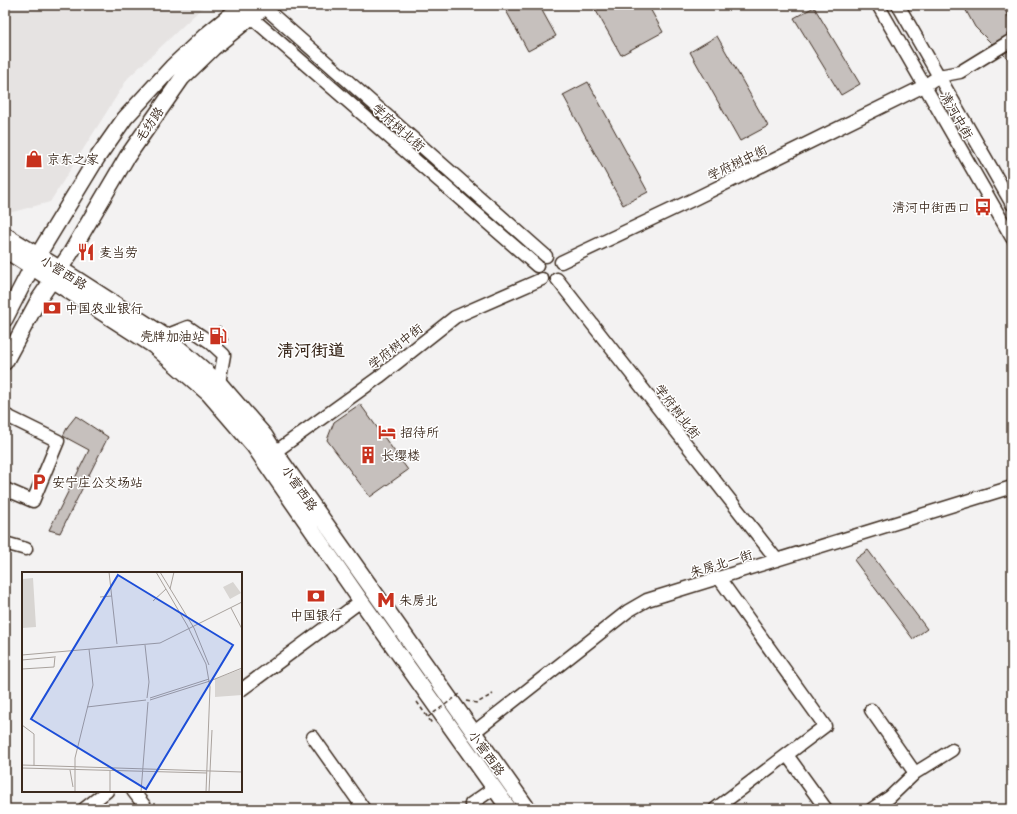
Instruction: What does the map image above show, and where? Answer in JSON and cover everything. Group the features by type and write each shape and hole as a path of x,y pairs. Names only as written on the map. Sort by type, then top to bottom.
{"main road":[{"name":"毛纺路","path":"5,319 35,261 97,158 125,118 172,67 205,36 254,7"},
{"name":"毛纺路","path":"5,362 39,299 56,274 127,157 182,78 254,7"},
{"name":"小营西路","path":"5,235 35,261 165,336 219,383 265,436 528,809"},
{"name":"小营西路","path":"5,250 35,261"},
{"name":"小营西路","path":"56,274 154,346 209,394 253,445 360,601 509,809"}],"street":[{"name":"清河中街","path":"878,5 1012,238"},
{"name":"清河中街","path":"898,5 1012,204"},
{"name":"学府树北街","path":"254,7 546,256"},
{"name":"学府树北街","path":"254,7 537,266"},
{"path":"939,76 960,72 1008,43"},
{"name":"学府树中街","path":"561,262 692,200 924,86 939,76"},
{"path":"546,256 556,257 561,262 563,267 562,274 557,279 550,282 542,279 538,273 537,266 540,260 546,256"},
{"name":"学府树中街","path":"275,452 379,377 455,317 542,279"},
{"name":"学府树北街","path":"557,279 777,560"},
{"path":"165,336 188,328 210,342 224,355 219,383"},
{"path":"5,415 58,441 33,501 5,489"},
{"name":"朱房北一街","path":"473,732 628,611 647,600 1012,487"},
{"path":"5,543 26,549"},
{"path":"715,809 825,726 719,578"},
{"path":"242,689 360,601"},
{"path":"871,710 915,773"},
{"path":"313,737 364,809"},
{"path":"872,809 890,797 915,773 952,750"},
{"path":"787,755 826,809"},
{"path":"471,804 494,788"},
{"path":"84,809 106,792"},
{"path":"134,792 147,809"}],"path":[{"path":"428,717 460,694"},
{"path":"464,700 478,703 493,694"}],"shaded area":[{"path":"5,5 205,5 128,78 50,202 5,214"}],"building":[{"path":"503,5 539,5 556,36 528,51"},
{"path":"603,5 648,5 663,32 621,55 595,9"},
{"path":"963,5 1012,5 1005,10 1012,25 1012,33 992,44 975,27"},
{"path":"814,7 860,84 841,95 794,18"},
{"path":"717,36 768,126 740,141 690,52"},
{"path":"1012,49 1012,63 1003,54"},
{"path":"588,82 648,192 623,205 563,95"},
{"name":"壳牌加油站","path":"220,326 228,340 222,343 209,332"},
{"name":"长缨楼","path":"360,404 408,470 370,497 327,440 334,422"},
{"path":"76,416 108,437 60,533 49,530 89,450 63,436 68,426"},
{"path":"868,550 927,629 913,639 854,560"}],"place":[{"name":"京东之家","path":"34,159"},
{"name":"清河中街西口","path":"983,207"},
{"name":"麦当劳","path":"86,252"},
{"name":"中国农业银行","path":"52,308"},
{"name":"壳牌加油站","path":"218,336"},
{"name":"招待所","path":"387,432"},
{"name":"长缨楼","path":"368,455"},
{"name":"安宁庄公交场站","path":"39,482"},
{"name":"中国银行","path":"316,596"},
{"name":"朱房北","path":"386,600"}],"district":[{"name":"清河街道","path":"311,350"}]}
